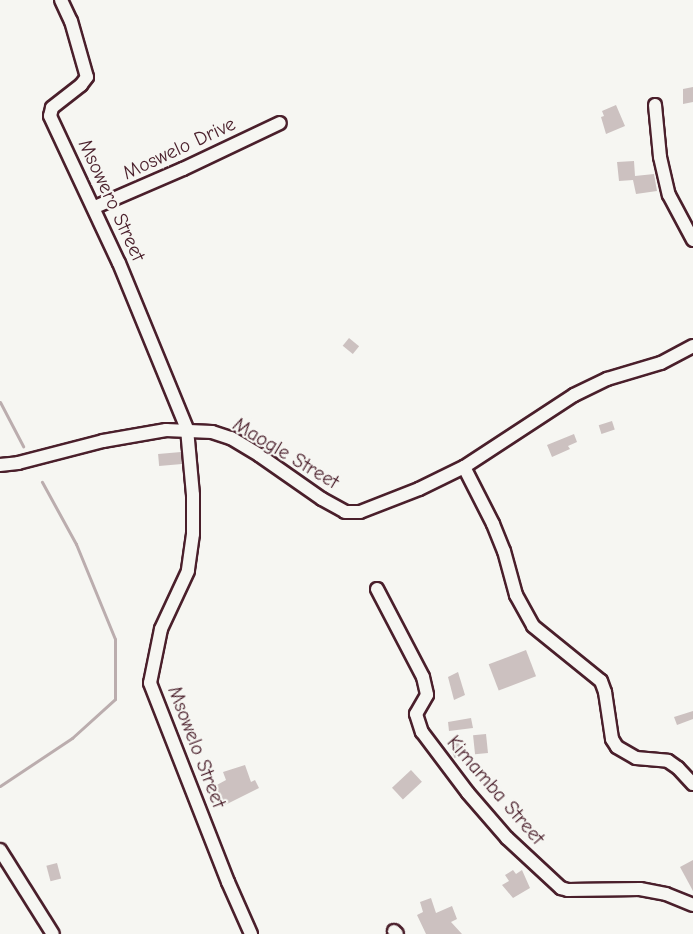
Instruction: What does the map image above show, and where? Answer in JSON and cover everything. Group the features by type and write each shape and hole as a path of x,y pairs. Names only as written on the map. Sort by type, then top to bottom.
{"street":[{"name":"Msowero Street","path":"61,0 71,21 87,77 81,85 52,108 50,116 95,207 187,429"},
{"path":"655,105 660,157 669,195 693,240"},
{"name":"Moswelo Drive","path":"95,207 280,123"},
{"name":"Maogle Street","path":"0,465 18,463 103,441 187,429 212,432 231,438 345,512 360,512 380,506 464,467 574,395 606,379 661,363 693,346"},
{"name":"Msowelo Street","path":"187,429 193,505 193,534 188,571 161,629 150,682 228,882 251,934"},
{"path":"464,467 493,524 504,551 516,595 533,626 601,681 609,711 612,739 616,747 636,758 668,761 693,784"},
{"name":"Kimamba Street","path":"377,589 423,677 427,695 416,714 422,732 462,786 507,838 561,888 568,890 640,889 666,894 693,905"},
{"path":"0,850 54,934"}],"building":[{"path":"693,87 693,102 683,104 683,89"},
{"path":"616,105 625,126 606,134 601,117 604,116 602,111"},
{"path":"634,161 635,176 654,174 657,191 636,194 633,180 619,181 617,162"},
{"path":"349,338 359,346 353,354 343,346"},
{"path":"612,421 615,430 601,434 599,425"},
{"path":"574,434 577,442 568,446 570,449 552,457 547,445"},
{"path":"181,452 182,464 159,466 158,454"},
{"path":"526,650 536,676 499,690 489,664"},
{"path":"458,672 465,695 454,700 448,677"},
{"path":"693,711 693,719 677,725 674,717"},
{"path":"471,718 473,728 449,731 448,722"},
{"path":"486,734 488,753 475,754 473,735"},
{"path":"458,740 463,755 454,758 449,743"},
{"path":"245,765 251,782 255,780 259,788 225,805 215,786 226,780 223,772"},
{"path":"411,770 422,782 403,799 392,788"},
{"path":"693,860 693,891 680,867"},
{"path":"57,863 61,878 51,881 46,866"},
{"path":"513,870 516,874 522,870 530,888 513,898 502,885 509,881 505,875"},
{"path":"431,898 436,913 452,906 457,919 451,922 462,934 426,934 417,915 423,912 420,902"}],"waterway":[{"path":"0,402 23,446"},
{"path":"0,786 72,738 115,699 115,639 76,544 42,482"}]}
